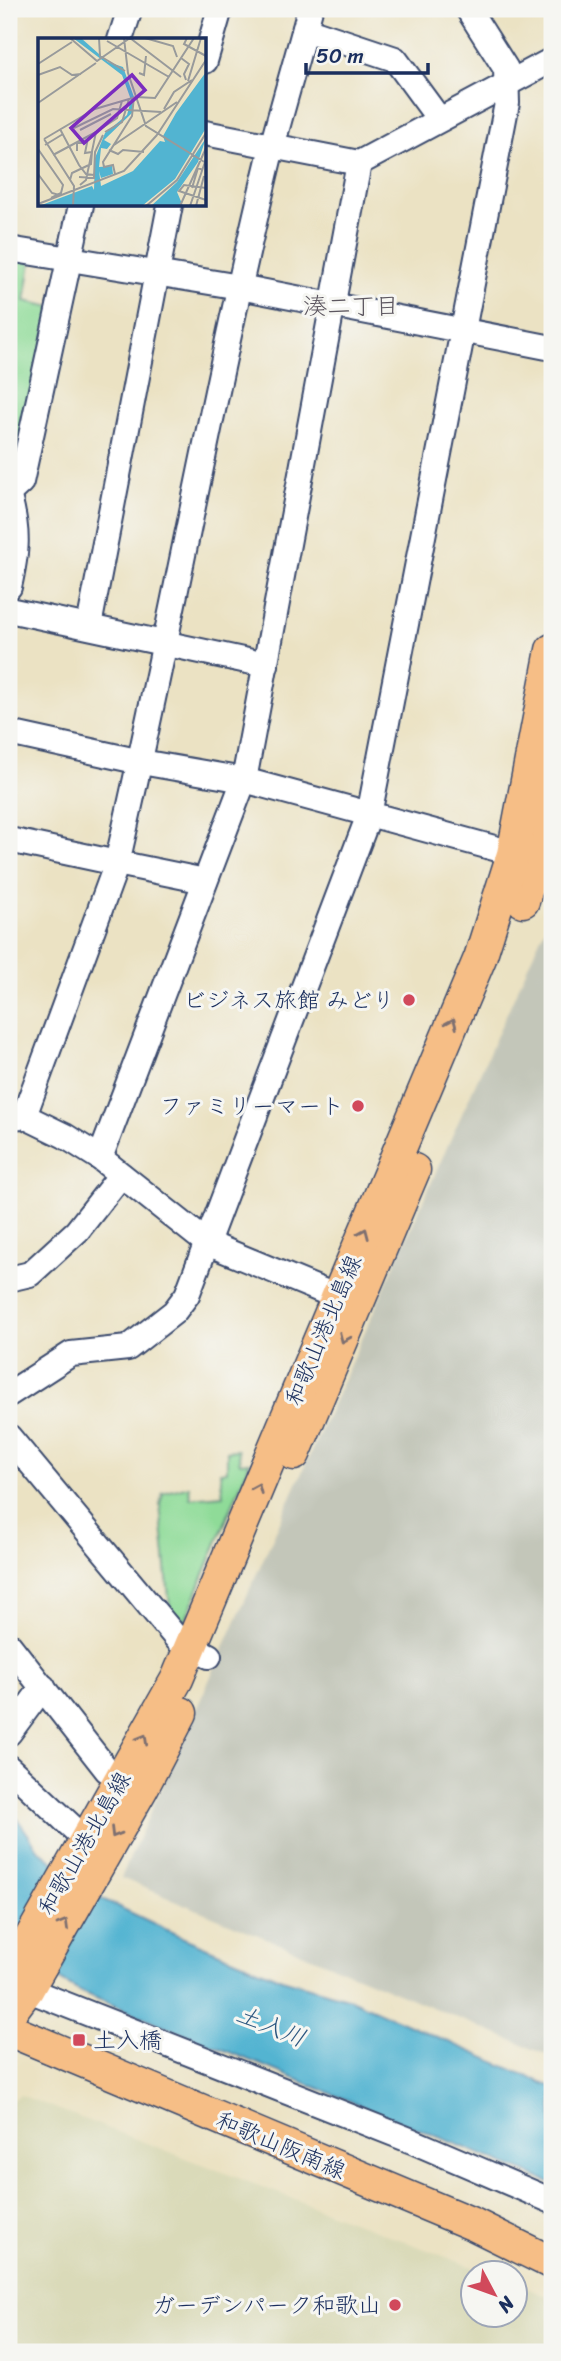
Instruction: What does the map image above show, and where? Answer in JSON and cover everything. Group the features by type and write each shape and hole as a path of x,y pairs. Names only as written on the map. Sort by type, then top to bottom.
{"main road":[{"name":"和歌山港北島線","path":"524,856 552,650"},
{"name":"和歌山港北島線","path":"84,1858 153,1768 347,1301 480,958 524,856 552,769"},
{"name":"和歌山港北島線","path":"17,1984 84,1858 121,1779 200,1652"},
{"name":"和歌山阪南線","path":"9,2030 475,2225 552,2263"}],"street":[{"path":"121,38 130,9"},
{"path":"206,58 220,9"},
{"path":"9,1394 71,1354 128,1348 180,1303 207,1243 369,815 460,330 507,103 506,69 468,9"},
{"path":"347,1301 207,1243 100,1158 17,1117 117,863 167,643 272,145 308,19 395,59 439,119"},
{"path":"206,133 359,163 506,82 552,60"},
{"path":"100,1158 244,780 359,163"},
{"path":"9,587 17,550 17,526 9,495 22,482 81,206"},
{"path":"89,626 170,206"},
{"path":"9,248 70,261 240,287 552,348"},
{"path":"9,610 266,665"},
{"path":"9,733 141,762 244,780 524,856"},
{"path":"9,840 205,881"},
{"path":"9,1279 30,1274 77,1231 121,1175"},
{"path":"9,1437 178,1640 200,1652"},
{"path":"9,1645 107,1770 121,1779"},
{"path":"9,1733 43,1687"},
{"path":"9,1768 84,1858"},
{"path":"17,1984 412,2141 552,2201"}],"shaded area":[{"path":"552,912 552,2057 121,1878"},
{"path":"20,2095 460,2262 460,2330 530,2330 530,2289 552,2298 552,2352 9,2352 9,2102"}],"green space":[{"path":"9,258 31,262 25,301 52,307 17,465 12,465 9,457"},
{"path":"238,1450 240,1463 250,1462 185,1621 170,1609 160,1504 163,1493 189,1486 190,1498 223,1495 220,1472 227,1471 227,1451"}],"water":[{"name":"土入川","path":"9,1807 39,1850 102,1899 186,1939 282,1979 350,1999 552,2087 552,2183 81,1992 9,1951"}],"place":[{"name":"ビジネス旅館 みどり","path":"409,1000"},
{"name":"ファミリーマート","path":"358,1106"},
{"name":"土入橋","path":"79,2040"},
{"name":"ガーデンパーク和歌山","path":"395,2305"}],"district":[{"name":"湊二丁目","path":"351,306"}]}
